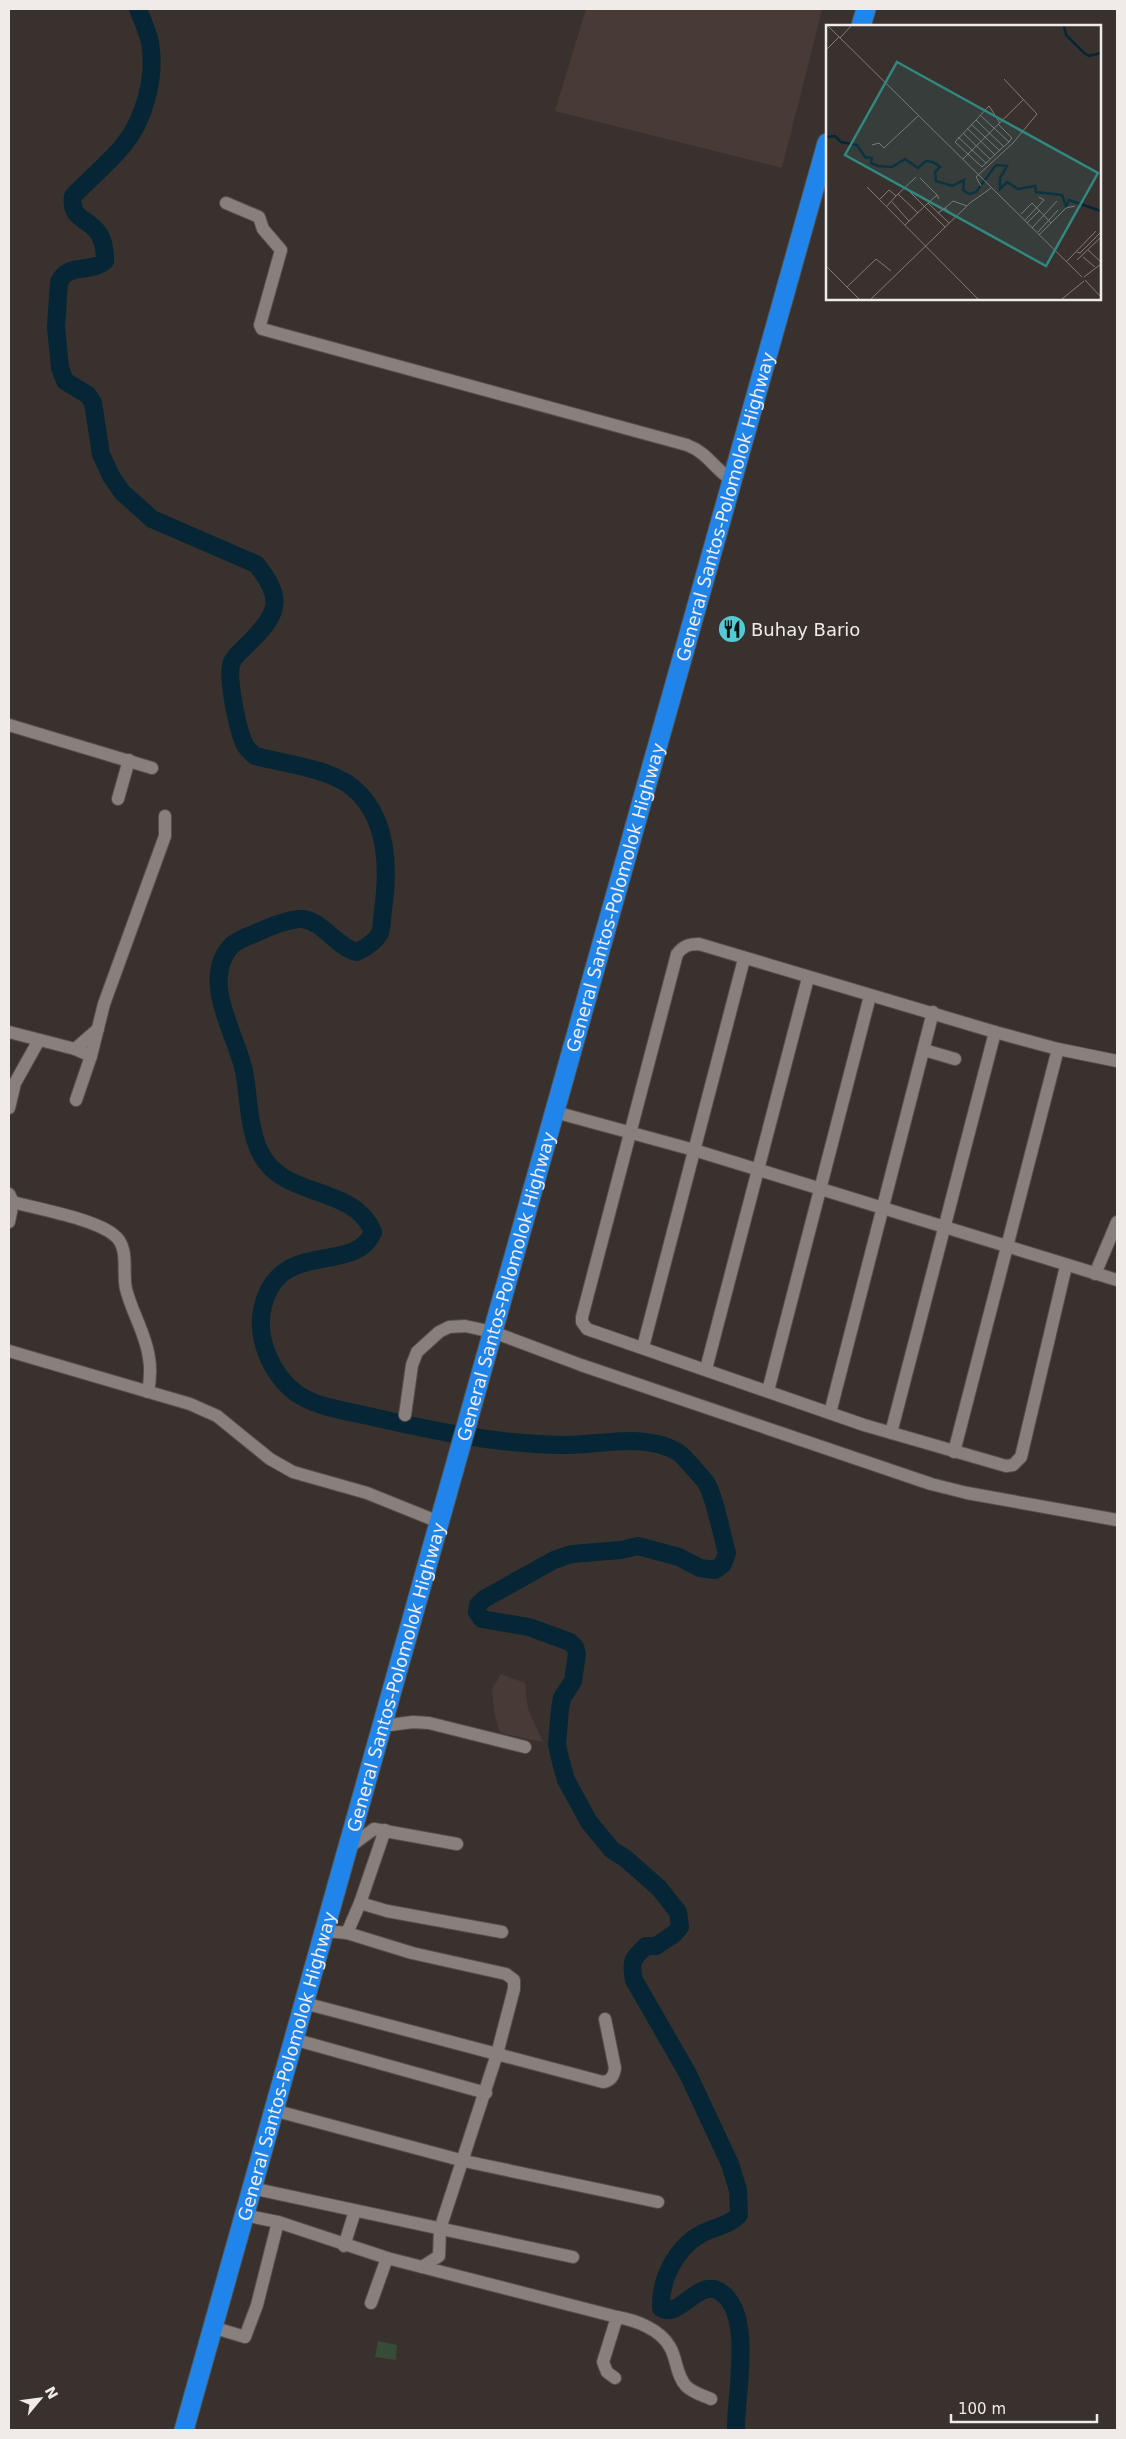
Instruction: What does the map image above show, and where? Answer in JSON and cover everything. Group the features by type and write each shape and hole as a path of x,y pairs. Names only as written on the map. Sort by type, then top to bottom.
{"highway":[{"path":"861,25 866,9"},
{"name":"General Santos-Polomolok Highway","path":"184,2430 272,2110 325,1931 826,147"}],"street":[{"path":"226,203 259,217 263,230 280,250 260,326 262,329 687,446 704,454 722,473 732,480"},
{"path":"9,725 152,768"},
{"path":"118,798 129,760"},
{"path":"76,1100 104,1004 165,836 165,816"},
{"path":"1066,1268 1018,1462 1006,1466 954,1452 830,1413 587,1329 582,1322 625,1133 677,954 685,946 692,944 870,996 933,1012 995,1032 1058,1049 1117,1061"},
{"path":"643,1347 744,959"},
{"path":"706,1369 808,978"},
{"path":"768,1391 870,996"},
{"path":"830,1413 933,1012"},
{"path":"75,1049 98,1029"},
{"path":"9,1032 75,1049 90,1056"},
{"path":"891,1433 995,1032"},
{"path":"9,1108 15,1083 39,1040"},
{"path":"954,1452 1058,1049"},
{"path":"924,1050 955,1059"},
{"path":"555,1112 819,1191 882,1213 1066,1268 1117,1286"},
{"path":"9,1222 11,1198 96,1226 118,1238 124,1255 126,1288 149,1358 148,1392"},
{"path":"1095,1274 1117,1222"},
{"path":"1066,1268 1117,1280"},
{"path":"406,1415 412,1365 417,1352 425,1343 449,1327 465,1326 493,1332 581,1365 931,1484 985,1497 1117,1520"},
{"path":"9,1350 190,1404 217,1416 270,1459 293,1472 367,1493 440,1522"},
{"path":"382,1726 413,1722 429,1724 525,1747"},
{"path":"348,1848 374,1829 457,1844"},
{"path":"347,1933 360,1902 384,1830"},
{"path":"360,1902 387,1911 502,1932"},
{"path":"325,1931 347,1933 412,1953 511,1977 514,1980 514,1989 486,2093 440,2229 439,2256 422,2267"},
{"path":"304,2003 608,2082 615,2075 615,2068 605,2019"},
{"path":"293,2039 486,2093"},
{"path":"272,2110 464,2161 658,2202"},
{"path":"251,2188 287,2194 355,2211 573,2257"},
{"path":"344,2246 355,2211"},
{"path":"244,2215 278,2222 344,2246 387,2258 617,2318 635,2320 650,2328 670,2346 680,2377 686,2386 692,2391 711,2399"},
{"path":"212,2327 245,2337 257,2305 278,2222"},
{"path":"371,2303 387,2258"},
{"path":"615,2378 607,2372 603,2362 617,2318"}],"shaded area":[{"path":"586,9 822,9 782,168 555,111"},
{"path":"501,1674 525,1683 528,1709 543,1742 500,1733 494,1712 492,1689"}],"green space":[{"path":"378,2341 397,2345 396,2360 375,2357"}],"waterway":[{"path":"138,9 150,42 151,69 147,97 137,124 122,147 73,196 76,213 92,226 101,237 105,261 93,267 68,272 59,282 56,327 60,368 65,381 88,395 93,403 101,454 111,476 122,492 152,519 256,564 265,576 274,596 272,614 260,632 235,657 231,669 234,704 242,738 245,745 255,756 319,771 352,787 364,799 373,813 379,828 385,860 386,877 381,931 376,939 367,946 357,952 343,945 324,929 310,921 303,919 292,920 234,943 223,959 219,974 219,990 244,1071 251,1122 260,1152 270,1167 284,1178 300,1186 335,1198 350,1206 364,1217 373,1232 364,1245 351,1252 301,1264 285,1272 272,1285 263,1306 261,1318 261,1330 267,1354 279,1376 296,1393 312,1402 338,1410 437,1431 511,1442 575,1445 634,1441 663,1445 682,1455 705,1481 715,1505 727,1553 723,1564 715,1570 700,1568 679,1557 638,1546 621,1550 572,1554 554,1560 484,1599 478,1605 477,1612 482,1619 529,1627 570,1642 575,1647 577,1654 573,1681 562,1698 557,1745 566,1780 589,1822 612,1850 625,1858 659,1888 678,1912 680,1927 674,1934 656,1946 646,1946 635,1957 632,1968 634,1980 688,2074 730,2164 738,2190 739,2215 730,2222 706,2231 684,2247 671,2265 663,2286 661,2308 674,2309 703,2290 711,2289 719,2291 730,2302 737,2317 741,2356 736,2430"}],"place":[{"name":"Buhay Bario","path":"732,629"}]}
